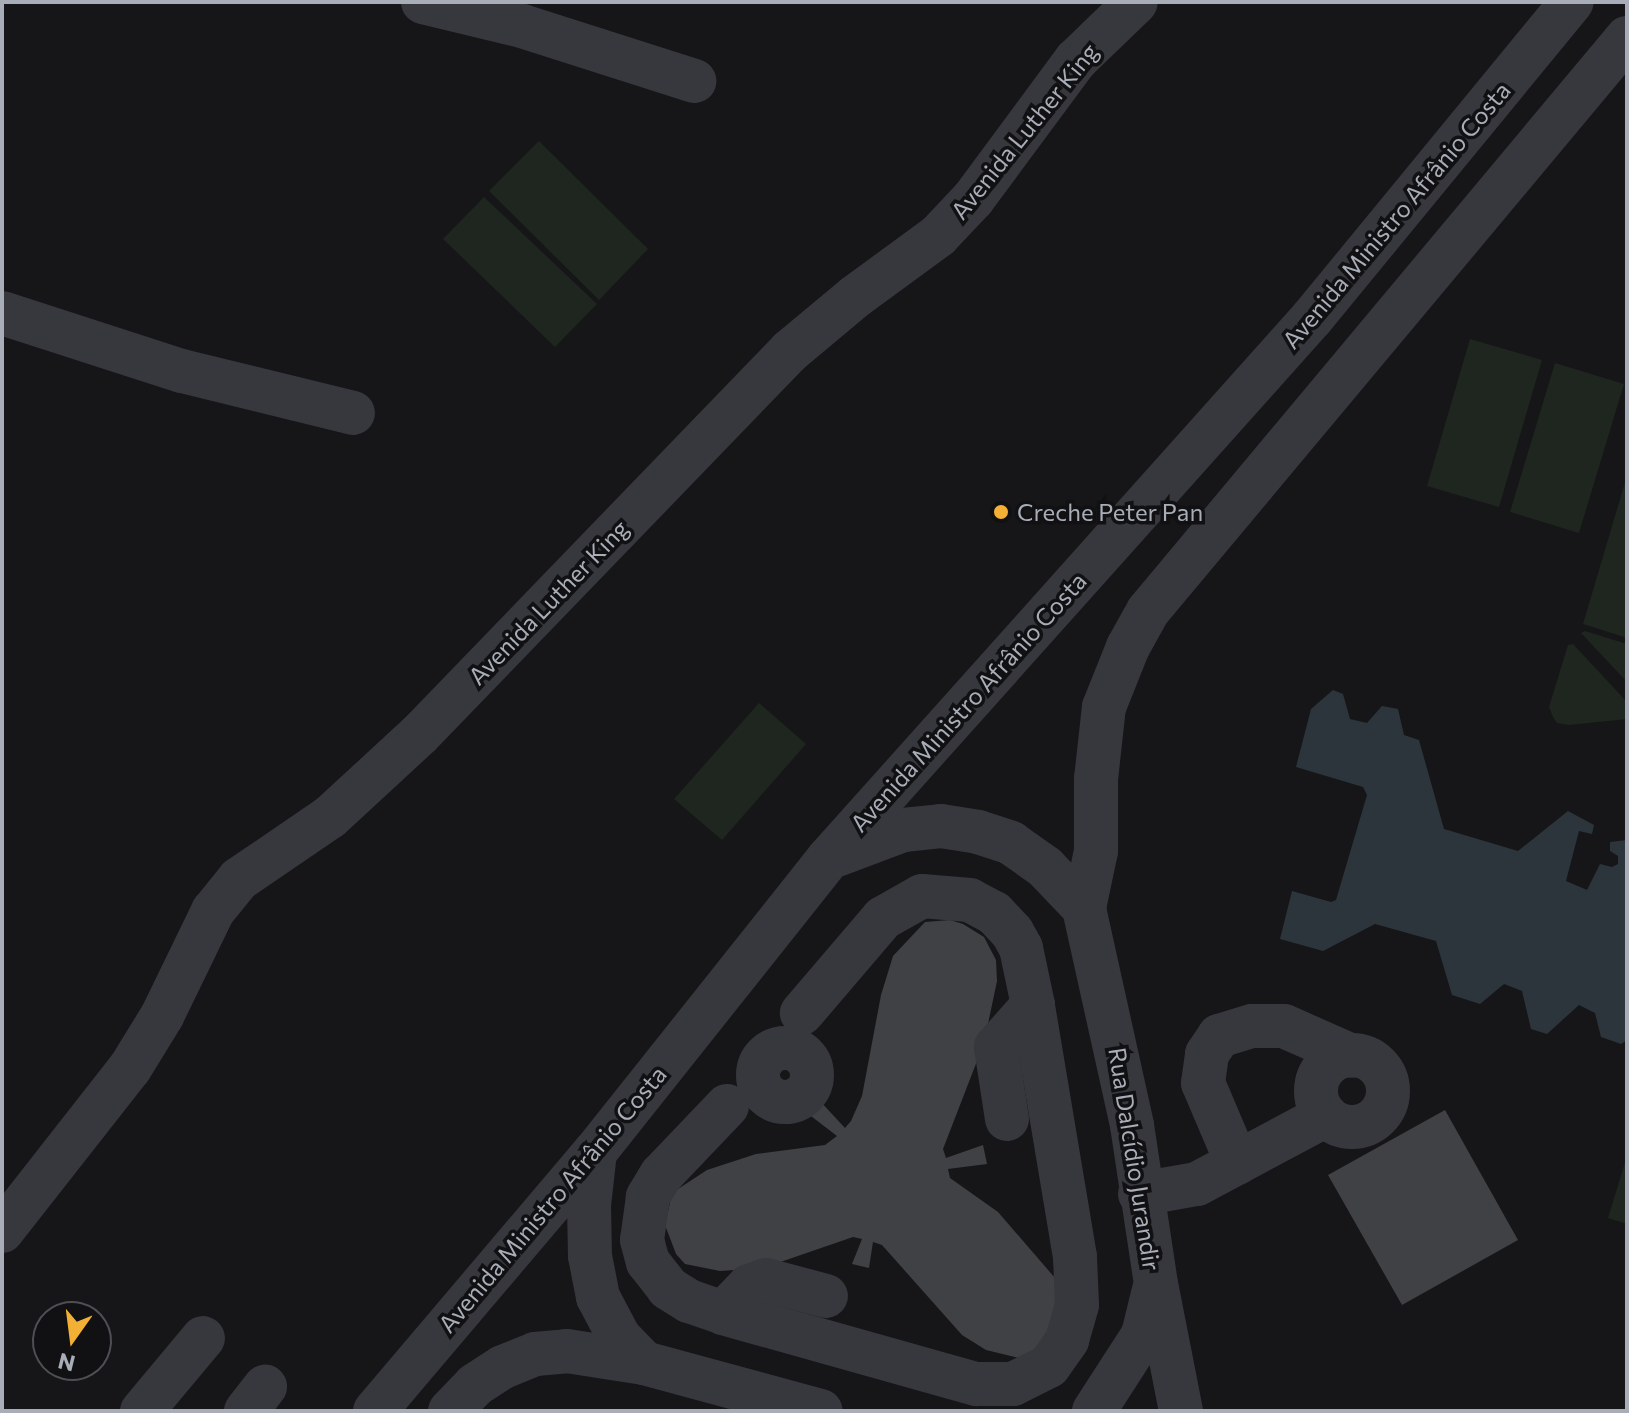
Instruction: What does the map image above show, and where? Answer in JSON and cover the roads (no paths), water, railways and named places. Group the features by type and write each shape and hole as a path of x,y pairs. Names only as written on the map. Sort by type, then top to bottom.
{"street":[{"path":"423,2 522,26 694,81"},
{"name":"Avenida Luther King","path":"2,1231 130,1068 162,1016 213,911 239,879 263,860 306,836 375,776 419,735 790,351 847,303 938,236 973,199 1076,60 1136,2"},
{"name":"Avenida Ministro Afrânio Costa","path":"375,1411 595,1152 828,859 1352,270 1572,2"},
{"path":"1084,908 1096,851 1096,779 1104,707 1128,647 1148,611 1392,316 1619,64"},
{"path":"1352,270 1363,301 1392,316"},
{"path":"2,313 182,371 353,413"},
{"path":"828,859 903,830 941,826 978,832 1011,843 1045,867 1084,908"},
{"path":"922,896 970,900 994,913 1021,948 1033,1005 1075,1257 1077,1305 1067,1340 1049,1366 1013,1384 976,1384 689,1301 668,1288 648,1262 642,1240 648,1197 661,1175 727,1106 784,1058 883,918 922,896"},
{"name":"Rua Dalcídio Jurandir","path":"1084,908 1132,1125 1140,1194 1181,1411"},
{"path":"1007,1119 996,1047 1033,1005"},
{"path":"1237,1163 1203,1083 1207,1054 1219,1036 1252,1026 1284,1026 1301,1030 1352,1056"},
{"path":"1352,1056 1364,1057 1383,1072 1387,1083 1385,1106 1379,1116 1358,1127 1335,1123 1326,1115 1316,1094 1322,1072 1340,1057 1352,1056"},
{"path":"1140,1194 1197,1184 1326,1115"},
{"path":"595,1152 589,1205 590,1256 598,1297 619,1337 644,1363"},
{"path":"723,1313 749,1286 766,1280 826,1296"},
{"path":"1094,1411 1143,1335 1156,1284"},
{"path":"142,1411 203,1338"},
{"path":"450,1411 475,1385 503,1367 535,1354 590,1352 644,1363 821,1411"}],"place":[{"name":"Creche Peter Pan","path":"1001,512"}]}
